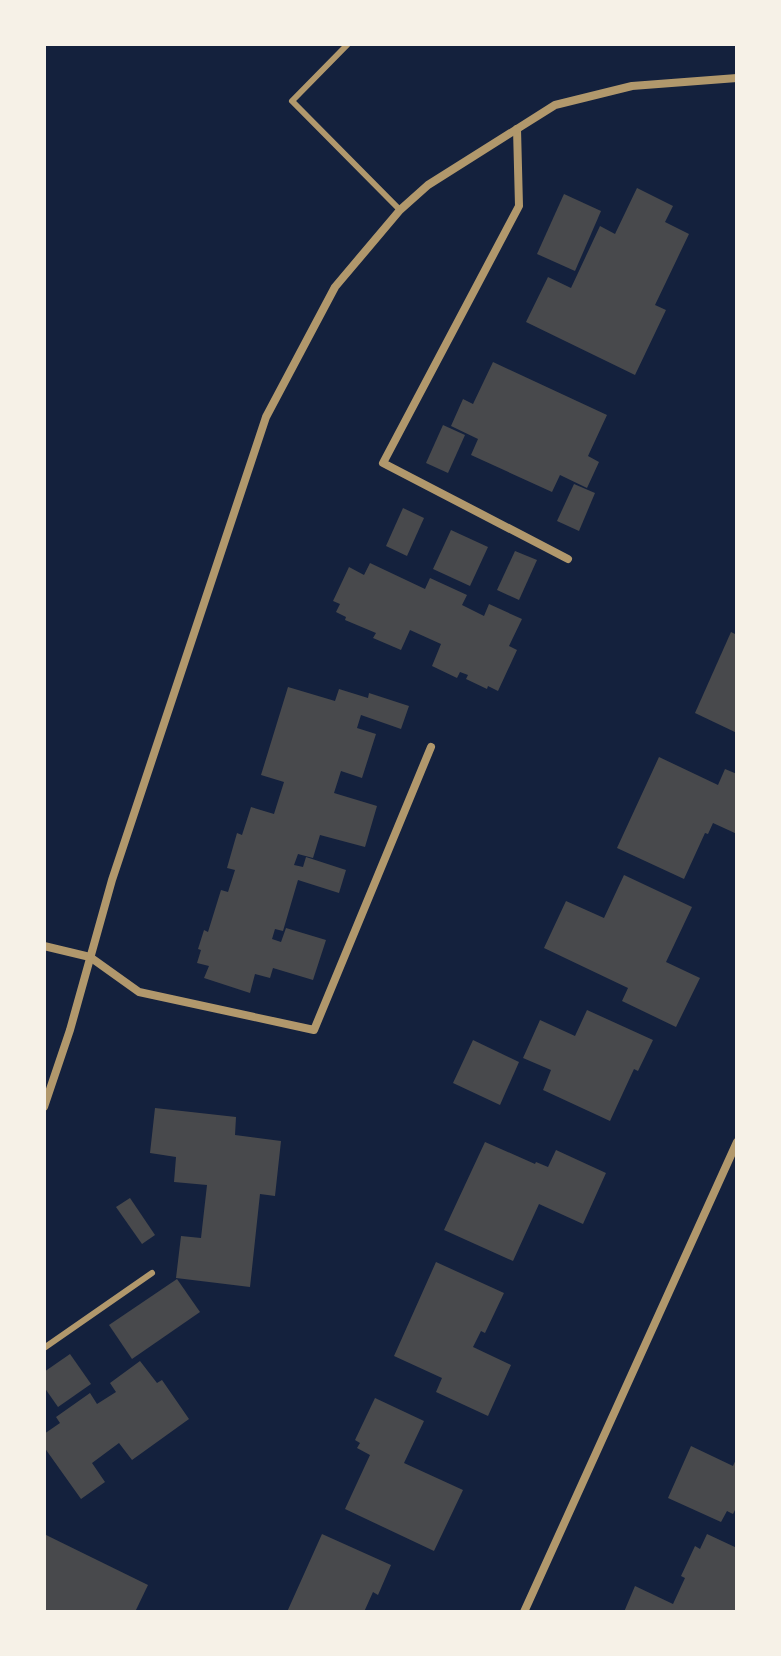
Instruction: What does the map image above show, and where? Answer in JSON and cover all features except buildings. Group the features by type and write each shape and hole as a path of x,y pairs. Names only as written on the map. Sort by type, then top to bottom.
{"street":[{"path":"44,1107 70,1030 112,880 266,417 335,287 400,210 428,185 555,105 632,86 737,78"},
{"path":"517,129 519,206 383,463 568,559"},
{"path":"44,946 90,957 139,992 314,1030 431,747"},
{"path":"524,1612 737,1142"}],"lane":[{"path":"348,44 292,101 400,210"},
{"path":"44,1348 152,1273"}]}
